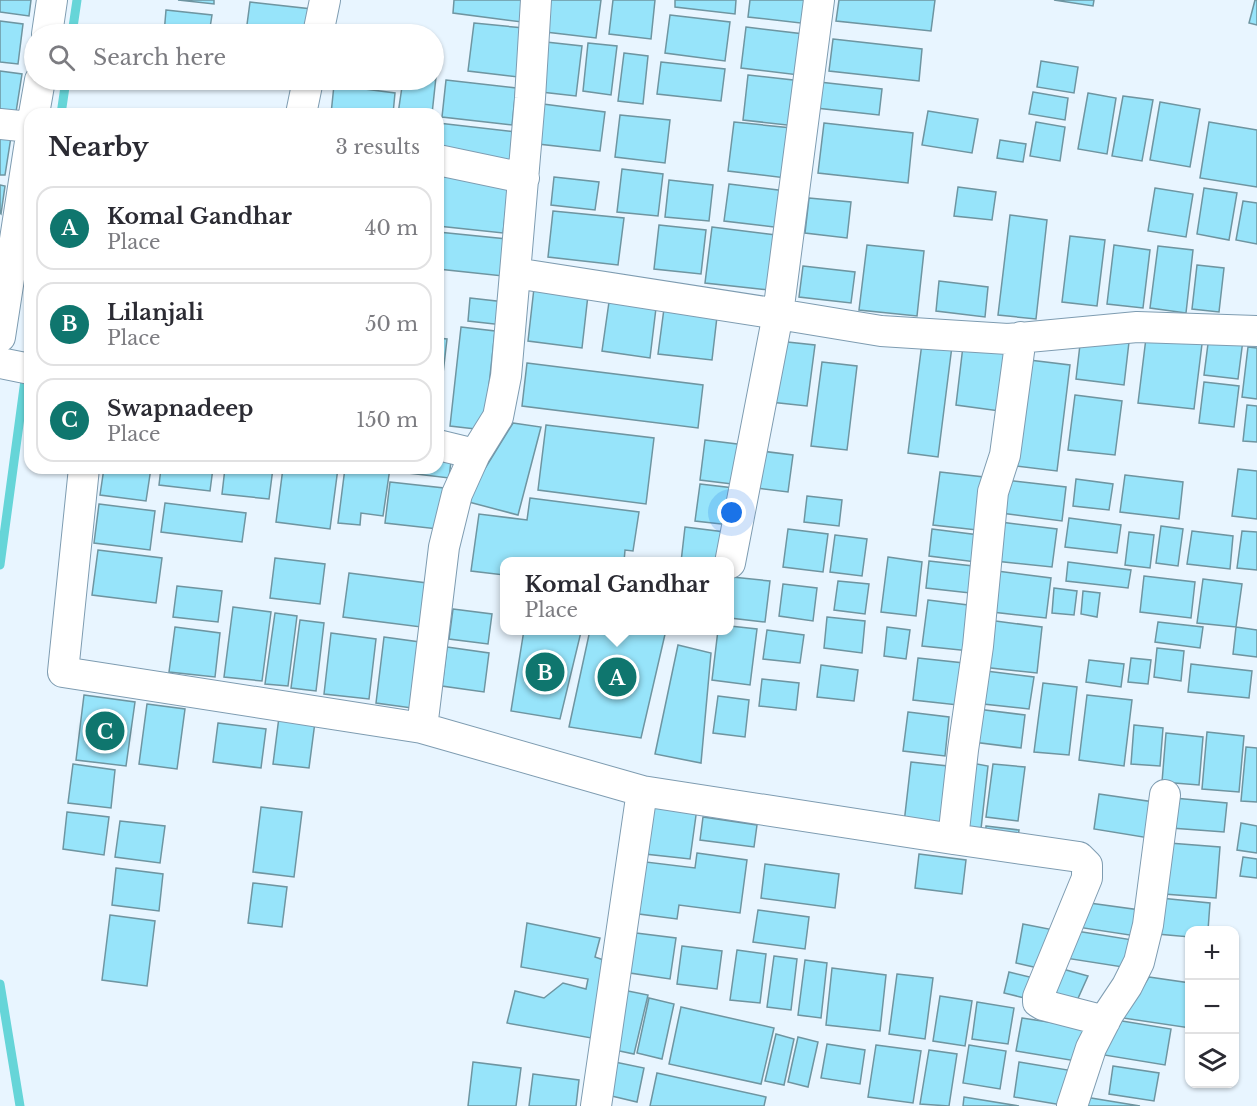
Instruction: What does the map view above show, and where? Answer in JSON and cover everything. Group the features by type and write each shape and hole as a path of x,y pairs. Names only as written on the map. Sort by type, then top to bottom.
{"street":[{"path":"48,24 52,0"},
{"path":"320,24 325,0"},
{"path":"422,728 444,547 458,494 475,454 498,417 506,376 524,177 536,0"},
{"path":"730,557 778,314 819,0"},
{"path":"35,108 38,90"},
{"path":"302,108 307,90"},
{"path":"0,124 24,126"},
{"path":"444,161 524,177"},
{"path":"0,337 24,181"},
{"path":"515,273 881,331 1008,339 1137,327 1257,331"},
{"path":"953,839 978,645 993,492 1005,455 1021,337"},
{"path":"444,446 475,454"},
{"path":"83,474 63,672 422,728 642,790 1079,857 1087,865 1087,878 1038,997 1038,1002 1105,1021"},
{"path":"596,1106 642,790"},
{"path":"1072,1106 1091,1048 1139,962 1148,925 1165,795"}],"building":[{"path":"0,0 31,0 29,16 0,12"},
{"path":"178,0 214,0 214,4"},
{"path":"454,0 524,0 522,22 453,13"},
{"path":"541,0 601,0 596,38 537,31"},
{"path":"613,0 655,0 651,39 609,34"},
{"path":"675,0 736,0 735,14 675,7"},
{"path":"750,0 811,0 809,24 748,17"},
{"path":"839,0 935,0 931,31 836,21"},
{"path":"1054,0 1094,0 1093,6"},
{"path":"1255,0 1257,0 1257,25 1249,23"},
{"path":"250,2 312,9 310,24 247,24"},
{"path":"166,10 212,15 211,24 165,24"},
{"path":"670,15 730,22 725,61 665,53"},
{"path":"0,21 23,24 18,64 0,62"},
{"path":"474,23 524,28 518,77 468,71"},
{"path":"746,27 804,34 799,75 741,68"},
{"path":"833,39 922,49 919,81 829,71"},
{"path":"546,42 582,46 576,96 541,92"},
{"path":"588,43 617,46 611,95 583,91"},
{"path":"624,53 648,56 643,104 618,101"},
{"path":"1041,61 1078,67 1074,93 1037,87"},
{"path":"661,62 725,69 721,101 657,94"},
{"path":"0,71 22,74 16,112 0,110"},
{"path":"748,75 802,81 796,126 743,120"},
{"path":"446,80 516,88 512,125 444,117"},
{"path":"819,82 882,89 879,115 816,108"},
{"path":"333,90 372,90 395,93 394,108 332,108"},
{"path":"402,90 435,90 433,108 399,108"},
{"path":"1033,92 1068,98 1065,120 1029,114"},
{"path":"1088,93 1116,98 1107,154 1078,149"},
{"path":"1123,96 1153,100 1142,161 1112,156"},
{"path":"1160,102 1200,109 1190,167 1150,160"},
{"path":"543,104 605,112 600,151 538,144"},
{"path":"928,111 978,119 972,153 922,145"},
{"path":"620,115 670,120 665,163 615,157"},
{"path":"734,122 792,128 786,178 728,171"},
{"path":"1036,122 1065,127 1060,161 1030,156"},
{"path":"1209,122 1257,130 1257,187 1200,178"},
{"path":"824,123 913,133 908,183 818,173"},
{"path":"444,124 516,132 513,162 444,154"},
{"path":"0,136 11,137 5,175 0,175"},
{"path":"1000,140 1026,144 1023,162 997,158"},
{"path":"622,169 663,174 658,216 617,212"},
{"path":"444,176 509,183 503,233 444,227"},
{"path":"554,177 599,182 595,210 551,205"},
{"path":"669,180 713,185 709,221 665,217"},
{"path":"729,184 786,191 782,228 724,221"},
{"path":"0,185 5,186 1,214 0,213"},
{"path":"958,187 996,192 992,220 954,216"},
{"path":"1155,188 1193,194 1186,237 1148,231"},
{"path":"1204,188 1237,193 1229,240 1197,234"},
{"path":"809,198 851,202 847,238 805,233"},
{"path":"1243,201 1257,203 1257,244 1236,240"},
{"path":"553,211 624,218 618,265 548,257"},
{"path":"1010,215 1047,220 1036,319 998,315"},
{"path":"659,225 706,230 701,274 654,269"},
{"path":"712,227 776,235 769,290 705,283"},
{"path":"444,233 507,239 503,276 444,270"},
{"path":"1070,236 1105,240 1097,306 1062,302"},
{"path":"867,245 924,251 917,316 859,310"},
{"path":"1114,245 1150,250 1143,308 1107,304"},
{"path":"1158,246 1193,250 1186,313 1150,308"},
{"path":"1197,265 1224,268 1219,312 1192,309"},
{"path":"803,266 855,272 851,303 799,297"},
{"path":"939,281 988,287 985,317 936,311"},
{"path":"534,288 588,295 582,348 528,341"},
{"path":"470,298 505,302 503,325 468,321"},
{"path":"665,301 718,308 712,360 658,354"},
{"path":"609,302 656,308 650,358 602,351"},
{"path":"461,327 495,331 484,430 450,426"},
{"path":"1081,336 1129,342 1124,385 1076,379"},
{"path":"1209,336 1243,340 1238,379 1204,375"},
{"path":"1146,338 1202,344 1194,409 1138,403"},
{"path":"444,339 447,339 444,365"},
{"path":"778,341 815,345 807,406 770,402"},
{"path":"922,343 952,346 938,457 908,453"},
{"path":"963,346 1014,353 1007,412 956,405"},
{"path":"1248,347 1257,348 1257,399 1242,397"},
{"path":"1021,359 1070,365 1057,471 1008,465"},
{"path":"822,362 857,366 847,450 811,446"},
{"path":"527,363 703,385 698,428 522,406"},
{"path":"1204,382 1239,386 1234,427 1199,423"},
{"path":"1075,395 1122,401 1115,455 1068,450"},
{"path":"1247,405 1257,406 1257,442 1243,441"},
{"path":"513,423 541,427 518,515 465,501"},
{"path":"546,425 654,438 646,504 538,490"},
{"path":"705,440 745,445 740,485 700,480"},
{"path":"761,451 793,455 788,492 757,488"},
{"path":"444,452 452,453 449,478 416,474 444,474"},
{"path":"1238,469 1257,471 1257,519 1232,516"},
{"path":"940,472 993,478 986,531 933,525"},
{"path":"103,474 150,474 146,501 100,495"},
{"path":"160,474 212,474 210,491 159,485"},
{"path":"224,474 272,474 269,499 222,494"},
{"path":"282,474 337,474 330,529 276,522"},
{"path":"344,474 389,474 383,516 361,513 360,525 338,523"},
{"path":"1125,475 1183,482 1179,519 1120,512"},
{"path":"997,479 1066,487 1062,521 993,512"},
{"path":"1076,479 1113,484 1109,510 1073,506"},
{"path":"390,482 444,488 438,529 385,523"},
{"path":"700,484 734,488 730,525 695,521"},
{"path":"807,496 842,500 839,526 804,522"},
{"path":"530,498 639,512 633,551 625,550 624,557 500,557 500,575 471,571 479,514 527,520"},
{"path":"165,503 246,513 242,542 161,532"},
{"path":"99,504 155,511 150,550 94,543"},
{"path":"1069,518 1121,525 1117,553 1065,547"},
{"path":"1000,522 1057,529 1052,567 995,561"},
{"path":"1161,526 1183,529 1178,566 1156,563"},
{"path":"685,527 725,532 722,557 682,557"},
{"path":"788,529 828,534 823,572 783,567"},
{"path":"932,529 987,536 984,563 929,556"},
{"path":"1192,531 1233,536 1230,569 1187,564"},
{"path":"1242,531 1257,532 1257,570 1237,568"},
{"path":"1129,532 1154,535 1150,568 1125,565"},
{"path":"835,535 867,539 862,576 830,572"},
{"path":"98,550 162,558 156,603 92,595"},
{"path":"888,557 922,562 916,616 881,612"},
{"path":"275,558 325,564 320,604 270,598"},
{"path":"929,561 982,567 979,594 926,588"},
{"path":"1068,562 1131,570 1128,588 1066,581"},
{"path":"997,571 1051,578 1046,618 992,612"},
{"path":"349,573 427,583 421,627 343,617"},
{"path":"1144,576 1195,582 1191,618 1140,612"},
{"path":"734,577 770,581 765,622 734,618"},
{"path":"1203,579 1242,584 1236,627 1197,623"},
{"path":"838,581 869,584 865,614 834,610"},
{"path":"783,584 817,588 813,621 779,616"},
{"path":"177,586 222,591 218,622 173,617"},
{"path":"1054,588 1077,591 1074,615 1052,613"},
{"path":"1083,591 1100,593 1097,617 1081,614"},
{"path":"928,600 976,606 970,651 922,646"},
{"path":"233,607 271,612 262,681 224,677"},
{"path":"453,609 492,614 488,644 449,639"},
{"path":"275,613 297,616 288,686 265,684"},
{"path":"827,617 865,621 862,653 824,648"},
{"path":"300,620 324,623 316,691 291,688"},
{"path":"988,620 1042,627 1037,673 982,667"},
{"path":"1158,622 1203,627 1200,648 1155,642"},
{"path":"734,626 757,629 750,685 712,680 717,635 734,635"},
{"path":"175,627 220,633 215,677 169,672"},
{"path":"887,627 910,630 906,659 884,656"},
{"path":"1236,627 1257,630 1257,657 1233,654"},
{"path":"767,630 804,635 800,663 763,659"},
{"path":"331,633 376,639 369,699 324,694"},
{"path":"523,635 580,635 560,719 511,711"},
{"path":"589,635 665,635 641,738 569,727"},
{"path":"384,637 427,643 419,709 376,703"},
{"path":"678,645 711,653 701,763 655,754"},
{"path":"447,647 489,653 484,692 442,686"},
{"path":"1157,648 1184,651 1181,681 1154,677"},
{"path":"918,658 964,663 958,705 913,700"},
{"path":"1131,658 1151,660 1148,684 1128,682"},
{"path":"1089,660 1124,664 1121,687 1086,682"},
{"path":"1191,664 1252,671 1249,698 1188,692"},
{"path":"821,665 858,670 854,701 817,697"},
{"path":"978,670 1034,677 1029,709 974,703"},
{"path":"762,679 799,683 796,710 759,706"},
{"path":"1043,683 1077,687 1069,755 1034,752"},
{"path":"84,695 135,702 126,766 76,760"},
{"path":"1087,695 1132,700 1124,766 1079,760"},
{"path":"718,696 749,700 745,737 713,733"},
{"path":"147,704 185,709 177,769 139,764"},
{"path":"977,709 1025,715 1021,748 973,742"},
{"path":"908,712 949,717 945,756 903,751"},
{"path":"279,717 315,722 309,768 273,764"},
{"path":"218,723 266,729 261,768 213,762"},
{"path":"1134,725 1163,728 1160,766 1131,764"},
{"path":"1207,732 1244,736 1239,792 1202,789"},
{"path":"1166,733 1203,737 1199,785 1162,782"},
{"path":"1246,747 1257,748 1257,802 1241,801"},
{"path":"911,762 948,766 940,828 904,823"},
{"path":"966,762 988,766 980,838 958,836"},
{"path":"73,764 115,770 111,808 68,803"},
{"path":"993,764 1025,767 1018,821 986,817"},
{"path":"1099,794 1154,802 1149,838 1094,829"},
{"path":"1174,798 1227,803 1224,832 1171,828"},
{"path":"652,803 697,808 690,859 645,854"},
{"path":"261,807 302,812 294,877 253,872"},
{"path":"67,812 109,817 104,855 63,849"},
{"path":"703,817 757,825 754,847 700,840"},
{"path":"120,821 165,826 160,863 115,857"},
{"path":"1241,823 1257,826 1257,853 1237,850"},
{"path":"986,826 1019,830 1017,844 985,840"},
{"path":"1169,843 1220,847 1216,898 1164,894"},
{"path":"697,853 747,860 740,913 679,905 677,919 639,914 646,862 695,868"},
{"path":"919,854 966,860 962,894 915,888"},
{"path":"1243,857 1257,859 1257,878 1240,876"},
{"path":"765,864 839,874 835,908 761,898"},
{"path":"116,868 163,874 159,911 112,905"},
{"path":"253,883 287,887 282,927 248,923"},
{"path":"1160,898 1210,903 1208,926 1185,926 1185,937 1157,934"},
{"path":"1082,902 1140,910 1136,936 1077,927"},
{"path":"758,910 809,917 805,949 753,942"},
{"path":"110,915 155,921 147,986 102,980"},
{"path":"527,923 600,938 595,957 612,963 597,1039 507,1023 515,991 544,998 563,983 586,989 588,979 521,967"},
{"path":"1023,924 1054,930 1047,970 1016,963"},
{"path":"1070,930 1133,940 1129,968 1065,958"},
{"path":"636,933 676,938 670,979 630,973"},
{"path":"682,946 722,951 717,989 677,984"},
{"path":"737,950 766,954 760,1003 730,1000"},
{"path":"774,956 797,959 791,1010 767,1007"},
{"path":"805,960 827,963 821,1018 798,1015"},
{"path":"832,968 886,975 880,1031 826,1025"},
{"path":"1059,968 1088,976 1075,1005 1046,996"},
{"path":"1009,972 1038,979 1033,1000 1004,993"},
{"path":"897,974 933,978 925,1039 889,1034"},
{"path":"1149,977 1185,982 1185,1027 1123,1018"},
{"path":"623,990 648,995 634,1054 610,1049"},
{"path":"940,996 972,1001 965,1046 933,1041"},
{"path":"649,998 674,1004 662,1059 637,1053"},
{"path":"977,1002 1014,1008 1008,1044 972,1039"},
{"path":"681,1007 774,1028 761,1084 669,1064"},
{"path":"1022,1018 1088,1028 1082,1062 1016,1051"},
{"path":"1110,1019 1171,1029 1165,1065 1104,1055"},
{"path":"776,1034 794,1039 784,1085 765,1081"},
{"path":"798,1037 818,1042 808,1087 788,1082"},
{"path":"827,1044 865,1050 860,1084 821,1078"},
{"path":"876,1045 921,1051 913,1103 868,1097"},
{"path":"969,1045 1006,1051 1000,1089 963,1083"},
{"path":"929,1050 957,1054 949,1106 920,1104"},
{"path":"610,1061 644,1068 637,1102 603,1094"},
{"path":"473,1062 521,1068 516,1106 468,1106"},
{"path":"1019,1062 1074,1071 1068,1106 1014,1097"},
{"path":"1113,1066 1159,1073 1154,1101 1109,1094"},
{"path":"657,1073 766,1097 764,1106 650,1106"},
{"path":"533,1074 579,1080 576,1106 529,1106"},
{"path":"964,1097 1019,1106 963,1106"},
{"path":"1085,1097 1140,1106 1083,1106"}],"waterway":[{"path":"73,24 77,0"},
{"path":"62,108 65,90"},
{"path":"0,565 24,387"},
{"path":"0,984 20,1106"}],"place":[{"name":"Lilanjali","path":"545,672"},
{"name":"Komal Gandhar","path":"617,677"},
{"name":"Swapnadeep","path":"105,731"}]}
